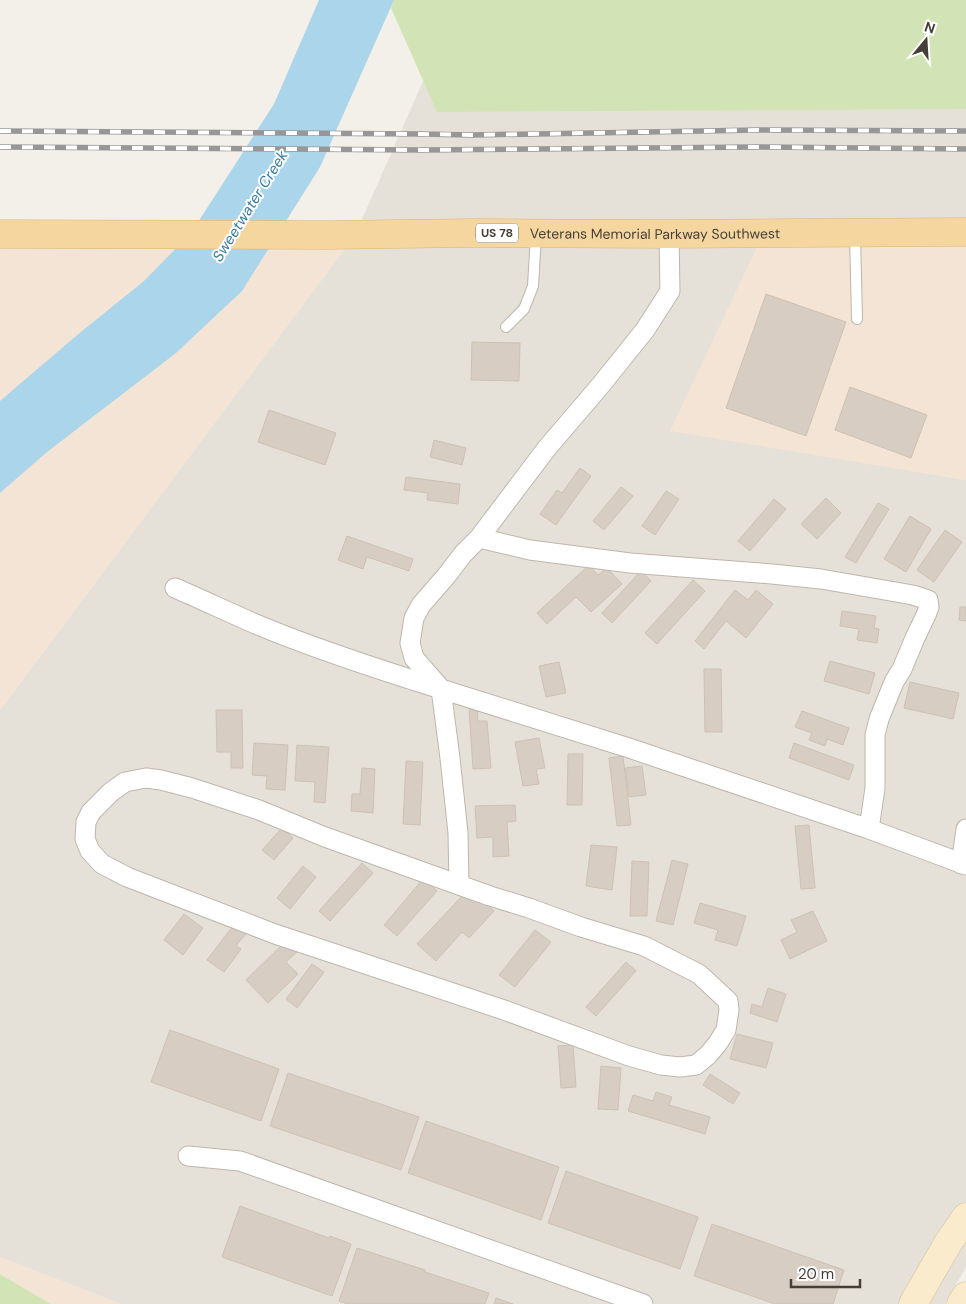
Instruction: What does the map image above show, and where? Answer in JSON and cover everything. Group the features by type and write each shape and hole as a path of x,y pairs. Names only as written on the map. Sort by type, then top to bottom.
{"main road":[{"name":"Veterans Memorial Parkway Southwest","path":"0,234 966,232"},
{"path":"913,1304 948,1243 966,1217"},
{"path":"962,1304 966,1296"}],"street":[{"path":"459,884 458,832 441,689 414,658 410,643 414,618 421,605 463,554 479,538 547,448 645,330 670,291 669,234"},
{"path":"479,538 530,550 630,563 821,579 913,595 928,600 929,607 926,615 902,669 894,682 879,719 876,735 875,788 869,829"},
{"path":"175,588 259,625 321,649 384,671 629,748 869,829 964,864 966,829"},
{"path":"146,778 153,779 192,788 259,810 325,838 459,884 581,928 644,946 699,974 728,1001 729,1019 726,1030 708,1055 696,1065 680,1067 661,1065 628,1056 504,1010 276,934 127,877 102,864 90,851 85,839 86,822 91,812 111,792 125,782 146,778"},
{"path":"188,1156 240,1161 643,1304"}],"lane":[{"path":"855,233 857,320"},
{"path":"506,327 524,309 534,286 536,234"}],"shaded area":[{"path":"459,0 966,0 966,221 767,227 671,430 966,480 966,1267 945,1304 121,1304 0,1257 0,710 355,235"},
{"path":"966,221 966,480 670,431 767,226"},
{"path":"0,235 355,235 0,710"},
{"path":"0,1257 121,1304 51,1304 0,1274"}],"green space":[{"path":"394,0 966,0 966,109 437,112 391,8"},
{"path":"0,1274 51,1304 0,1304"}],"water":[{"name":"Sweetwater Creek","path":"319,0 394,0 320,167 242,291 176,353 47,452 0,493 0,401 144,281 191,233 274,104"}],"building":[{"path":"766,294 846,322 806,436 726,408"},
{"path":"472,342 520,343 519,381 471,380"},
{"path":"850,387 927,415 911,458 835,430"},
{"path":"269,410 336,433 325,465 258,442"},
{"path":"434,440 466,448 462,465 430,457"},
{"path":"580,468 591,476 556,525 540,514 557,490 562,493"},
{"path":"406,477 460,484 458,504 427,500 428,493 404,490"},
{"path":"621,487 633,496 604,530 593,521"},
{"path":"666,491 679,499 655,535 642,526"},
{"path":"826,498 841,513 817,539 801,524"},
{"path":"774,499 786,509 750,551 738,541"},
{"path":"878,503 889,509 856,563 845,557"},
{"path":"910,516 931,529 906,572 884,559"},
{"path":"945,530 962,542 934,582 917,570"},
{"path":"347,536 413,559 409,571 367,557 363,569 338,560"},
{"path":"589,565 598,575 607,568 622,584 591,612 576,597 547,624 537,613"},
{"path":"641,571 651,581 612,623 602,613"},
{"path":"693,580 705,591 657,644 645,633"},
{"path":"735,590 748,600 756,590 773,604 746,638 726,621 704,649 695,641"},
{"path":"960,607 966,607 966,621 959,620"},
{"path":"842,611 876,616 874,628 879,629 877,643 857,640 859,629 840,626"},
{"path":"830,661 875,673 869,694 824,681"},
{"path":"559,662 566,693 546,697 539,666"},
{"path":"704,669 721,669 722,732 705,732"},
{"path":"910,682 959,693 953,719 904,708"},
{"path":"477,707 478,721 487,721 491,768 473,769 469,708"},
{"path":"216,710 242,710 243,768 231,768 231,752 217,752"},
{"path":"802,711 849,728 843,745 827,739 825,746 809,740 812,733 795,727"},
{"path":"539,738 545,768 536,769 539,784 523,786 515,742"},
{"path":"254,743 288,745 285,790 266,789 267,776 252,775"},
{"path":"794,743 854,765 849,780 789,758"},
{"path":"297,745 329,747 325,803 314,802 315,782 295,781"},
{"path":"568,754 583,754 582,805 567,805"},
{"path":"623,756 631,825 617,826 609,758"},
{"path":"406,761 423,762 420,825 403,824"},
{"path":"642,766 646,795 629,797 625,768"},
{"path":"362,768 375,769 373,813 351,811 352,794 360,794"},
{"path":"515,805 516,821 507,822 509,856 493,857 493,837 477,838 475,806"},
{"path":"809,825 815,888 801,889 795,826"},
{"path":"282,828 293,838 274,860 262,850"},
{"path":"591,845 617,847 612,890 586,886"},
{"path":"672,860 688,864 673,925 656,921"},
{"path":"632,861 649,862 647,916 630,916"},
{"path":"362,863 373,873 330,921 319,911"},
{"path":"303,866 316,877 290,909 277,898"},
{"path":"423,879 437,891 397,936 384,925"},
{"path":"464,894 473,903 479,897 494,911 469,938 462,932 436,961 417,944"},
{"path":"700,903 746,916 737,946 715,940 718,930 694,923"},
{"path":"813,911 827,941 790,959 781,940 797,932 791,920"},
{"path":"184,914 203,928 183,955 164,940"},
{"path":"236,922 248,931 236,946 241,949 224,972 207,960"},
{"path":"535,930 551,942 515,987 499,975"},
{"path":"287,940 298,951 286,962 298,974 268,1003 246,980"},
{"path":"626,962 636,971 596,1016 586,1007"},
{"path":"312,964 324,972 297,1008 286,999"},
{"path":"768,988 786,994 777,1022 750,1013 752,1004 762,1007"},
{"path":"170,1030 279,1069 261,1121 151,1082"},
{"path":"737,1034 773,1043 766,1068 730,1059"},
{"path":"573,1045 576,1087 561,1088 558,1046"},
{"path":"601,1066 621,1068 618,1110 598,1109"},
{"path":"288,1073 419,1117 401,1170 270,1126"},
{"path":"710,1074 740,1093 733,1104 703,1085"},
{"path":"656,1092 672,1097 669,1105 710,1117 705,1134 628,1111 633,1095 653,1101"},
{"path":"426,1121 559,1167 541,1220 408,1173"},
{"path":"566,1171 698,1217 680,1269 548,1223"},
{"path":"240,1206 351,1244 332,1296 222,1257"},
{"path":"712,1224 844,1270 833,1304 775,1304 694,1276"},
{"path":"357,1248 489,1293 485,1304 348,1304 339,1301"},
{"path":"496,1298 513,1304 494,1304"}],"railway":[{"path":"0,131 473,135 758,130 966,131"},
{"path":"0,147 421,150 757,147 966,149"}]}
